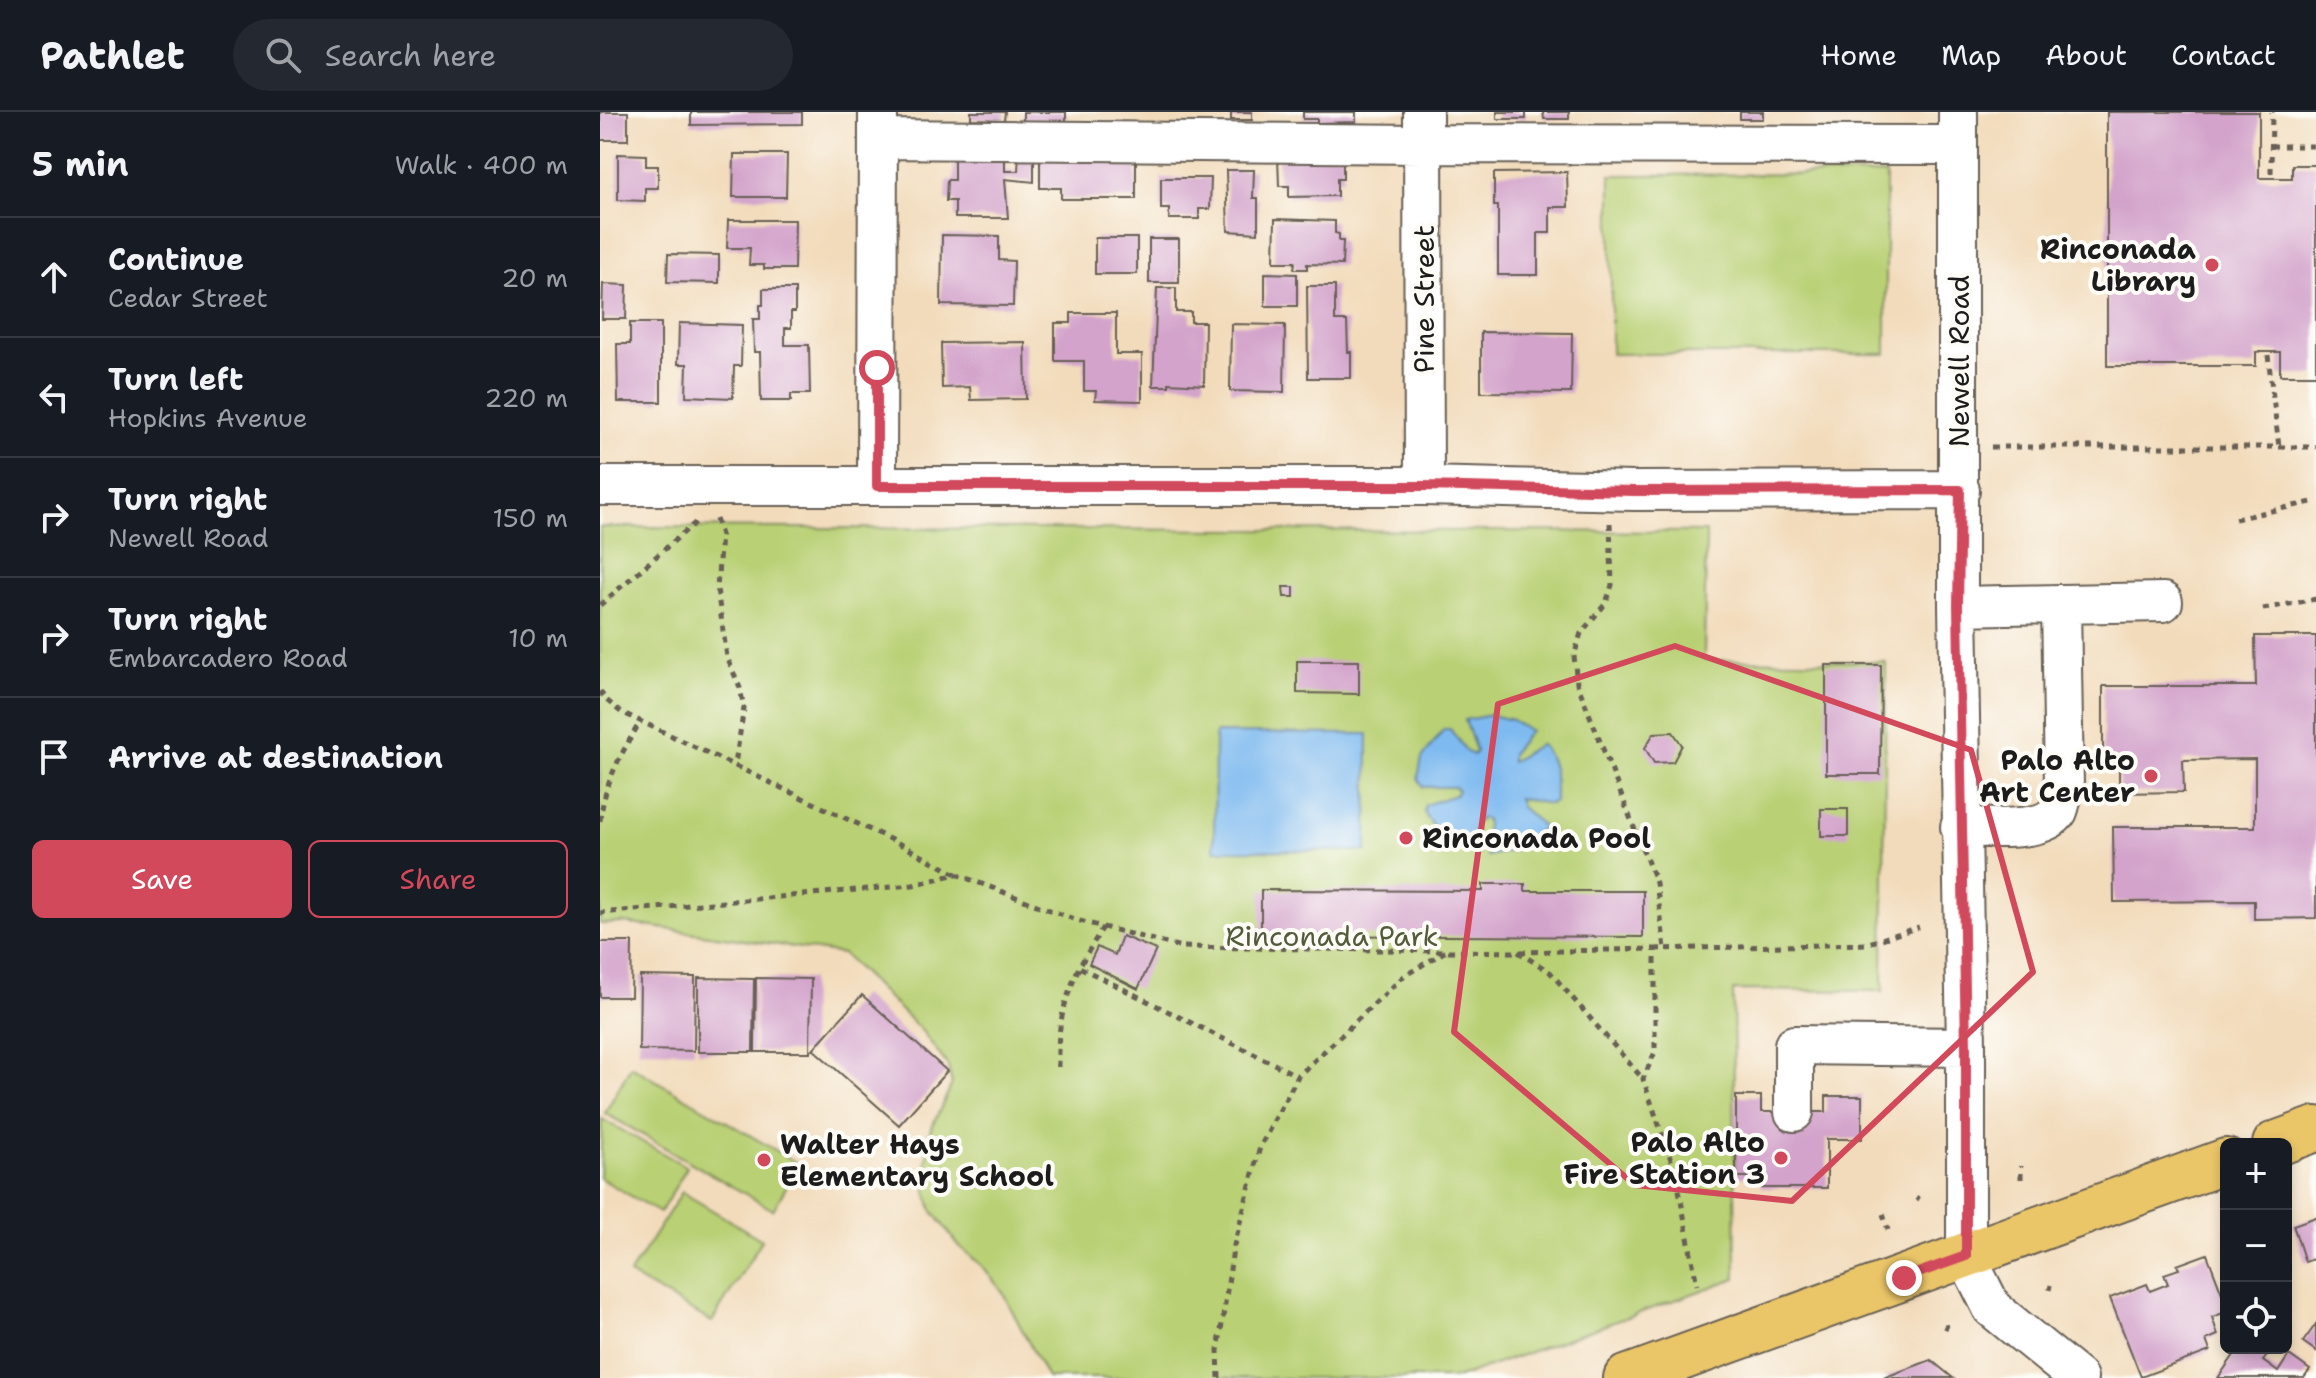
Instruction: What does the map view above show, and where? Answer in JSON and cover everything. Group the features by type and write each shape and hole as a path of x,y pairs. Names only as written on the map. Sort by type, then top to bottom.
{"main road":[{"path":"2291,1138 2316,1129"},
{"path":"1626,1378 2220,1163"}],"street":[{"path":"877,486 878,126 1958,128"},
{"name":"Pine Street","path":"1423,128 1424,486"},
{"name":"Newell Road","path":"1958,128 1958,606 1966,1047 1966,1256 1992,1308 2078,1378"},
{"path":"600,486 715,497 877,486 1960,490"},
{"path":"1958,606 2163,602"},
{"path":"1960,827 2032,827 2049,821 2058,811 2064,786 2061,604"},
{"path":"1794,1112 1794,1045 1966,1047"}],"path":[{"path":"2271,173 2272,112"},
{"path":"2271,146 2316,146"},
{"path":"2268,355 2279,447"},
{"path":"1986,447 2316,447"},
{"path":"1616,490 1610,537 1612,585 1606,603 1581,633 1574,656 1577,683 1656,883 1665,948"},
{"path":"600,605 715,497"},
{"path":"715,497 721,535 717,589 727,657 740,688 744,708 735,764"},
{"path":"2235,519 2316,501"},
{"path":"2263,609 2316,599"},
{"path":"600,691 621,712 640,722 735,764 956,874 1076,920 1181,947 1516,952 1866,944 1919,927"},
{"path":"600,821 603,793 640,722"},
{"path":"600,913 913,885 956,874"},
{"path":"1058,1067 1060,1023 1065,1000 1090,944 1103,927"},
{"path":"1643,1079 1655,1052 1655,949"},
{"path":"1219,1378 1218,1351 1233,1249 1260,1147 1298,1076 1404,976 1446,951"},
{"path":"1516,952 1550,972 1643,1079 1676,1174 1697,1285"},
{"path":"1079,967 1298,1076"},
{"path":"2021,1166 2021,1179"},
{"path":"1883,1214 1888,1230"}],"highlighted area":[{"path":"1675,646 1971,750 2033,972 1792,1201 1635,1185 1454,1032 1498,704"}],"green space":[{"path":"1886,174 1886,354 1611,354 1611,175"},
{"name":"Rinconada Park","path":"600,527 1706,532 1704,660 1886,662 1883,991 1733,990 1736,1278 1458,1378 1047,1378 1002,1291 981,1265 959,1246 932,1210 925,1186 929,1133 952,1084 948,1066 922,1031 843,954 625,923 600,924"},
{"path":"631,1066 799,1164 773,1210 605,1113"},
{"path":"602,1119 687,1167 660,1213 600,1178"},
{"path":"682,1192 762,1240 712,1322 629,1275"}],"water":[{"path":"1491,715 1512,720 1530,731 1511,754 1511,762 1540,744 1545,750 1554,771 1555,802 1549,804 1518,798 1521,807 1544,827 1517,849 1487,856 1486,819 1481,818 1475,824 1470,851 1449,842 1432,825 1424,812 1425,805 1455,795 1458,790 1454,787 1423,787 1418,778 1422,758 1444,729 1450,729 1467,752 1474,755 1476,751 1465,720"},
{"path":"1215,733 1368,734 1367,851 1214,850"}],"building":[{"path":"600,112 628,112 628,140 600,140"},
{"path":"691,112 802,112 802,124 691,125"},
{"path":"971,112 1005,112 1004,120 971,119"},
{"path":"1023,112 1066,112 1066,121 1023,121"},
{"path":"1231,112 1252,112 1252,120 1231,120"},
{"path":"1303,112 1356,112 1356,122 1317,123 1317,119 1303,119"},
{"path":"1497,112 1526,112 1526,119 1497,119"},
{"path":"1543,112 1569,112 1569,119 1544,119"},
{"path":"1740,112 1763,112 1763,119 1740,119"},
{"name":"Rinconada Library","path":"2107,112 2259,112 2259,178 2292,178 2292,165 2316,165 2316,375 2280,375 2280,352 2256,352 2256,366 2107,366"},
{"path":"954,152 1005,156 1005,171 1018,171 1019,153 1034,154 1034,182 1005,179 1008,218 955,218 955,201 946,201 947,180 954,180"},
{"path":"618,154 646,155 646,166 658,166 658,188 645,188 645,201 618,200"},
{"path":"734,154 787,154 786,197 733,197"},
{"path":"1343,155 1343,179 1337,179 1337,196 1289,197 1289,186 1279,186 1278,156"},
{"path":"1040,156 1136,159 1136,199 1061,199 1061,188 1040,188"},
{"path":"1226,170 1254,170 1253,198 1258,198 1258,233 1228,231"},
{"path":"1567,172 1568,207 1550,207 1550,233 1538,233 1538,275 1498,275 1498,206 1494,206 1494,173"},
{"path":"1161,178 1211,178 1210,209 1199,209 1199,219 1169,219 1169,209 1161,209"},
{"path":"1275,219 1335,221 1335,233 1339,234 1339,241 1343,241 1342,265 1307,264 1307,269 1294,269 1295,262 1274,262"},
{"path":"728,220 795,220 794,269 764,269 764,265 749,265 750,248 727,248"},
{"path":"942,235 999,236 999,260 1014,261 1013,306 941,305"},
{"path":"1095,238 1137,238 1137,274 1095,274"},
{"path":"1149,239 1179,239 1179,283 1149,283"},
{"path":"668,254 719,255 719,283 667,282"},
{"path":"1265,273 1297,274 1297,306 1265,306"},
{"path":"603,284 627,285 626,319 602,319"},
{"path":"1307,286 1335,286 1335,321 1347,321 1351,378 1308,378"},
{"path":"1157,288 1176,288 1176,312 1191,312 1191,322 1205,322 1204,385 1169,383 1169,386 1153,386"},
{"path":"763,289 795,289 795,312 791,312 791,328 785,328 785,345 809,345 810,394 791,394 791,401 761,401 760,352 754,352 753,319 760,319"},
{"path":"1071,313 1116,313 1116,354 1142,354 1142,401 1095,400 1096,391 1084,391 1084,361 1055,361 1055,323 1071,323"},
{"path":"630,323 661,323 661,402 618,402 617,344 630,344"},
{"path":"679,323 742,325 741,366 734,366 733,398 686,396 687,364 678,364"},
{"path":"1231,324 1285,325 1284,392 1230,391"},
{"path":"1481,332 1572,333 1571,393 1481,392"},
{"path":"1025,342 1026,399 971,400 970,387 942,388 941,343"},
{"path":"1283,587 1294,587 1294,597 1284,597"},
{"name":"Palo Alto Art Center","path":"2255,636 2316,636 2316,918 2254,919 2254,901 2114,902 2113,827 2255,827 2255,759 2183,760 2184,792 2119,793 2119,760 2103,760 2103,686 2256,686"},
{"path":"1297,661 1359,661 1359,694 1297,693"},
{"path":"1826,665 1881,665 1880,774 1826,774"},
{"path":"1673,732 1682,745 1673,762 1654,763 1645,748 1654,733"},
{"path":"1821,809 1848,809 1848,836 1821,836"},
{"path":"1483,884 1525,884 1525,891 1643,891 1643,937 1261,935 1261,890 1483,891"},
{"path":"1122,936 1156,950 1138,989 1089,964 1097,947 1115,955"},
{"path":"600,942 632,942 631,997 600,997"},
{"path":"640,976 695,977 694,1051 639,1050"},
{"path":"698,978 754,979 753,1052 698,1052"},
{"path":"756,978 811,979 810,1052 755,1052"},
{"path":"862,995 947,1071 899,1125 813,1049"},
{"name":"Palo Alto Fire Station 3","path":"1736,1096 1761,1096 1761,1112 1826,1112 1826,1096 1862,1096 1862,1139 1827,1139 1827,1188 1761,1188 1761,1177 1736,1177"},
{"path":"2316,1217 2316,1258 2305,1262 2293,1225"},
{"path":"2207,1254 2220,1288 2220,1314 2212,1317 2218,1335 2206,1340 2210,1351 2141,1377 2110,1298 2147,1284 2150,1291 2168,1284 2164,1274 2179,1269 2177,1265"},
{"path":"2316,1324 2316,1351 2303,1342"},
{"path":"2235,1354 2268,1354 2263,1361 2278,1372 2289,1355 2310,1370 2304,1378 2218,1378"},
{"path":"1931,1360 1953,1378 1883,1378"}],"place":[{"name":"Rinconada Library","path":"2212,265"},
{"name":"Palo Alto Art Center","path":"2151,776"},
{"name":"Rinconada Pool","path":"1406,838"},
{"name":"Palo Alto Fire Station 3","path":"1781,1158"},
{"name":"Walter Hays Elementary School","path":"764,1160"}],"route":[{"path":"877,368 877,486 1960,490 1958,606 1966,1047 1966,1256 1904,1278"}]}
